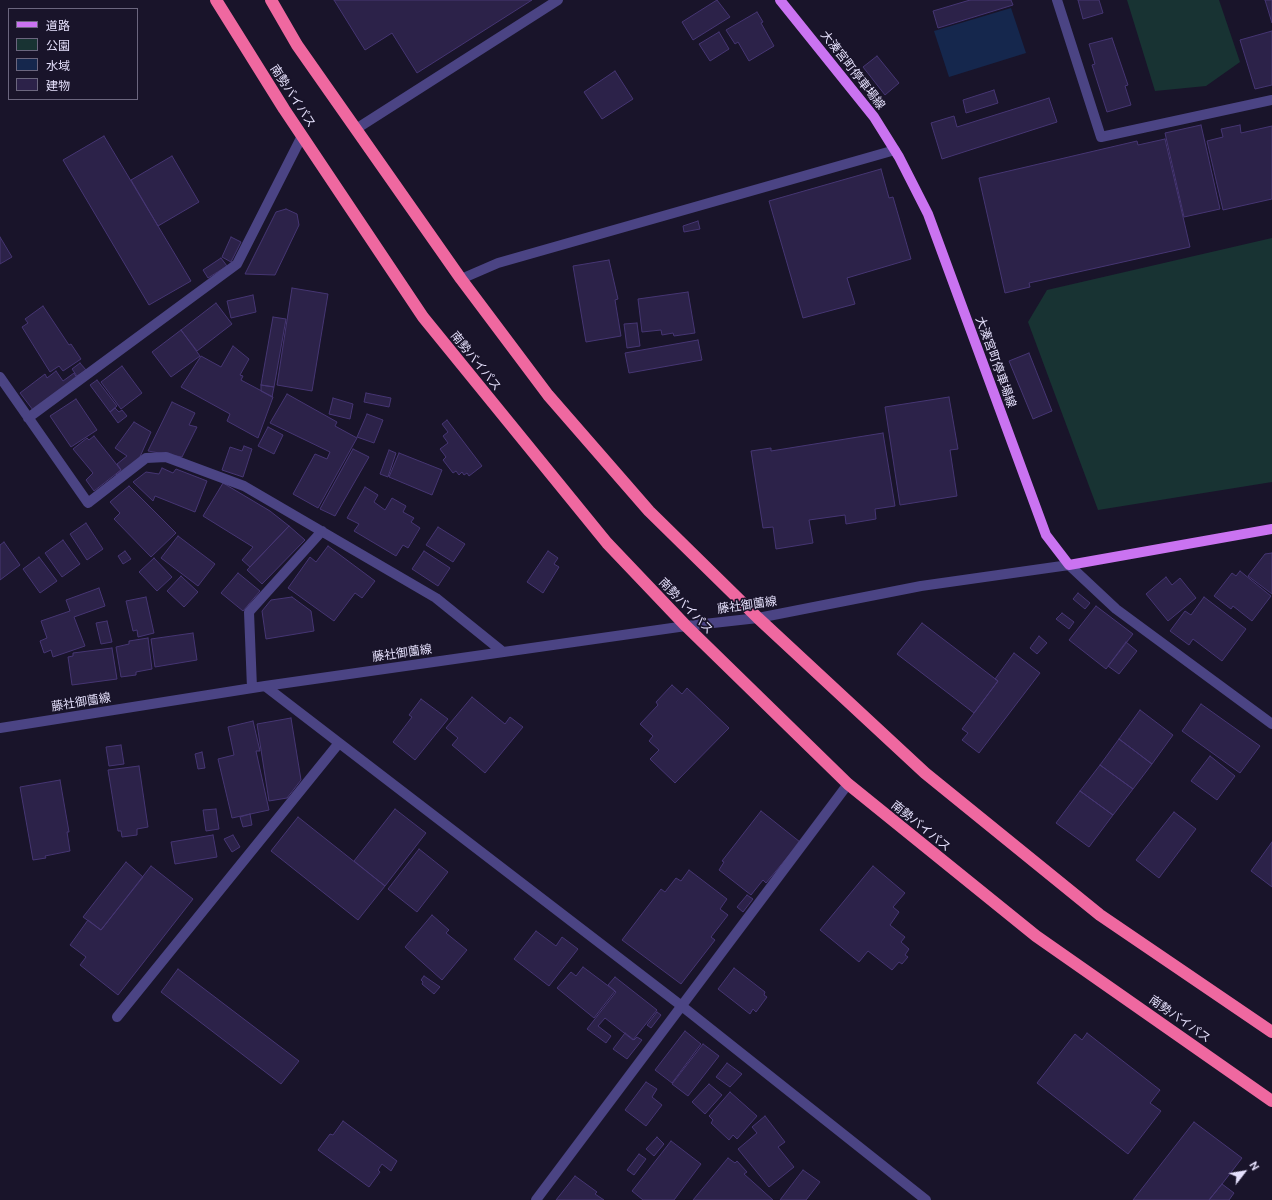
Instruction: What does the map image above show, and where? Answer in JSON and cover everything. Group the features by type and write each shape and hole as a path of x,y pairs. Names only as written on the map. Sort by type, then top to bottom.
{"highway":[{"name":"南勢バイパス","path":"216,0 302,136 423,317 607,544 686,626 848,784 1036,936 1272,1101"},
{"path":"271,0 297,45 461,279 548,394 644,505 758,618 925,773 1100,915 1272,1032"}],"main road":[{"name":"大湊宮町停車場線","path":"780,0 874,117 895,150 928,214 1046,535 1069,565"},
{"path":"1069,565 1272,529"}],"street":[{"path":"356,129 558,0"},
{"path":"1057,0 1102,136 1272,100"},
{"path":"28,418 237,264 302,136"},
{"path":"461,279 498,263 895,150"},
{"path":"0,377 88,503 146,458 166,457 244,486 322,531 436,598 503,652"},
{"path":"252,688 249,612 322,531"},
{"path":"1069,565 1116,609 1272,724"},
{"name":"藤社御薗線","path":"0,728 264,686 686,626 758,618 921,586 1069,565"},
{"path":"264,686 683,1007 924,1199"},
{"path":"117,1016 339,743"},
{"path":"536,1200 683,1007 848,784"}],"green space":[{"path":"1127,0 1219,0 1240,62 1206,86 1155,91"},
{"path":"1272,238 1272,482 1098,510 1028,322 1047,290"}],"water":[{"path":"1011,8 1026,53 949,77 934,31"}],"building":[{"path":"334,0 532,0 417,73 392,33 365,50"},
{"path":"717,0 730,17 693,40 682,22"},
{"path":"970,0 1011,0 1013,5 938,28 933,11"},
{"path":"1078,0 1099,0 1103,13 1083,19"},
{"path":"1265,0 1272,0 1272,23"},
{"path":"757,12 763,22 761,23 774,46 749,61 738,42 735,44 726,30"},
{"path":"1272,31 1272,85 1255,89 1240,40"},
{"path":"719,32 729,49 710,61 699,44"},
{"path":"1112,38 1128,85 1125,86 1131,105 1107,112 1092,65 1095,64 1089,44"},
{"path":"877,56 899,83 885,95 863,67"},
{"path":"615,71 633,99 602,119 584,92"},
{"path":"994,90 998,103 966,113 963,100"},
{"path":"1049,98 1057,122 942,159 931,123 954,116 957,127"},
{"path":"1201,125 1220,209 1184,217 1165,133"},
{"path":"1240,125 1241,133 1272,126 1272,199 1223,210 1207,141 1223,137 1221,129"},
{"path":"104,136 191,281 149,305 63,160"},
{"path":"1165,139 1190,247 1029,283 1030,287 1005,293 979,178 1137,141 1138,145"},
{"path":"172,156 199,202 158,226 131,180"},
{"path":"881,169 889,198 893,197 911,259 847,278 855,304 803,318 769,201"},
{"path":"286,209 297,214 299,225 275,275 245,274 276,212"},
{"path":"698,221 700,229 684,232 683,226"},
{"path":"0,237 12,257 0,264"},
{"path":"231,237 241,242 231,262 222,257"},
{"path":"221,258 227,266 208,278 203,270"},
{"path":"609,260 618,299 615,300 621,336 586,342 573,266"},
{"path":"292,288 328,294 312,391 277,385"},
{"path":"688,292 695,333 674,336 673,333 662,335 661,330 642,332 638,299"},
{"path":"253,295 256,312 231,318 227,301"},
{"path":"216,303 232,324 197,351 181,330"},
{"path":"43,306 69,345 71,344 81,359 63,371 59,366 50,372 22,327 28,323 25,319"},
{"path":"273,317 286,319 274,387 261,385"},
{"path":"637,323 640,346 627,348 624,324"},
{"path":"181,330 200,356 171,377 152,352"},
{"path":"698,340 702,360 629,373 625,353"},
{"path":"233,346 249,359 240,375 243,376 241,380 273,397 258,438 227,421 230,414 181,387 201,356 221,367"},
{"path":"1029,353 1052,411 1033,419 1009,361"},
{"path":"80,363 86,370 77,376 72,369"},
{"path":"122,366 142,393 121,409 101,382"},
{"path":"56,371 63,381 74,373 77,378 33,410 20,393 45,374 47,378"},
{"path":"97,380 117,406 110,412 90,385"},
{"path":"261,385 274,387 272,397 261,391"},
{"path":"366,393 391,398 389,407 364,402"},
{"path":"287,394 337,422 335,426 357,438 318,508 293,494 315,454 327,459 330,452 270,423"},
{"path":"949,397 958,449 950,450 957,496 900,505 885,407"},
{"path":"333,398 353,404 350,419 329,414"},
{"path":"76,399 97,430 71,447 50,416"},
{"path":"172,402 195,413 189,425 197,427 182,457 148,451"},
{"path":"115,408 119,412 122,410 127,416 118,423 110,412"},
{"path":"367,414 383,420 374,443 357,437"},
{"path":"447,420 482,466 469,476 467,473 464,475 462,472 459,475 456,471 453,473 443,460 446,457 440,449 448,443 443,436 448,432 442,424"},
{"path":"134,422 151,432 139,459 118,476 116,474 121,470 117,464 127,456 115,448"},
{"path":"268,427 283,435 274,454 258,446"},
{"path":"883,433 895,506 875,509 876,519 846,524 845,515 809,520 813,543 776,549 773,527 763,528 751,451 771,448 771,451"},
{"path":"94,436 121,470 94,491 86,480 93,473 73,449 87,438 89,440"},
{"path":"244,446 252,449 243,477 222,470 230,447 242,451"},
{"path":"353,449 369,457 335,516 320,509"},
{"path":"389,450 396,453 388,477 380,474"},
{"path":"399,453 442,470 432,495 389,477"},
{"path":"162,468 173,473 176,469 207,481 195,512 155,496 153,501 133,482 146,472 159,474"},
{"path":"223,483 270,511 289,526 250,567 242,560 253,547 203,516"},
{"path":"129,486 176,533 151,557 114,519 120,513 110,502"},
{"path":"365,487 378,495 374,502 385,510 392,498 406,506 403,512 414,518 411,522 420,528 408,548 403,545 396,556 354,531 359,524 347,518"},
{"path":"86,523 103,549 87,560 70,534"},
{"path":"289,526 305,540 262,584 247,570"},
{"path":"438,527 465,544 453,562 426,545"},
{"path":"178,536 215,564 198,586 161,558"},
{"path":"63,540 80,564 62,577 45,553"},
{"path":"4,542 20,565 0,580 0,545"},
{"path":"328,546 375,581 362,598 355,593 334,621 288,588 310,557 316,562"},
{"path":"125,551 131,559 123,564 118,556"},
{"path":"424,551 450,568 438,586 412,569"},
{"path":"548,551 558,558 554,564 559,567 543,593 527,582"},
{"path":"1272,553 1272,594 1248,576 1265,554"},
{"path":"39,557 57,581 40,593 23,569"},
{"path":"154,558 172,577 157,591 139,572"},
{"path":"1240,571 1271,596 1252,621 1233,606 1231,609 1214,596 1232,573 1236,576"},
{"path":"238,573 260,591 243,611 221,593"},
{"path":"181,576 198,592 184,607 167,591"},
{"path":"1166,577 1172,585 1180,578 1196,598 1168,621 1146,594"},
{"path":"99,588 105,606 74,617 85,646 53,657 51,650 44,653 40,641 47,638 41,621 70,611 66,600"},
{"path":"1078,593 1090,603 1085,609 1073,599"},
{"path":"146,597 154,633 138,637 137,630 133,631 126,601"},
{"path":"292,597 311,611 314,631 266,639 262,611 271,600"},
{"path":"1204,597 1246,629 1222,661 1193,639 1189,645 1170,631 1185,611 1191,615"},
{"path":"1096,606 1133,634 1106,669 1069,640"},
{"path":"1062,613 1074,622 1069,629 1056,619"},
{"path":"107,621 112,642 101,644 96,623"},
{"path":"922,623 998,681 974,713 897,654"},
{"path":"193,633 197,660 155,667 151,639"},
{"path":"1039,636 1047,643 1037,654 1030,648"},
{"path":"148,638 152,669 136,672 136,675 121,677 116,647 129,644 129,641"},
{"path":"1126,642 1137,651 1119,674 1108,666"},
{"path":"112,648 117,679 72,685 68,657 73,656 73,653"},
{"path":"1014,653 1040,673 979,753 962,740 968,733 962,729 998,681 995,679"},
{"path":"672,685 682,694 687,688 729,728 675,783 650,759 659,750 649,741 653,736 640,724 658,705 656,702"},
{"path":"472,697 505,724 510,717 523,727 485,773 452,745 458,738 446,728"},
{"path":"421,699 448,719 415,760 393,742 412,717 409,715"},
{"path":"1201,704 1260,746 1240,773 1182,731"},
{"path":"1140,710 1173,735 1152,764 1119,739"},
{"path":"291,718 301,780 287,798 269,801 257,724"},
{"path":"253,721 260,751 256,751 269,810 232,818 218,759 234,755 228,727"},
{"path":"1119,739 1152,764 1133,789 1100,765"},
{"path":"121,745 124,764 109,766 106,747"},
{"path":"202,752 205,768 198,769 195,754"},
{"path":"1210,756 1235,776 1217,800 1191,781"},
{"path":"1100,765 1133,789 1113,815 1080,791"},
{"path":"139,766 148,827 137,829 137,835 122,837 121,831 118,831 108,770"},
{"path":"60,780 69,832 67,832 70,851 33,860 20,787"},
{"path":"1080,791 1113,815 1089,847 1056,823"},
{"path":"216,809 219,829 206,831 203,810"},
{"path":"395,809 426,833 385,886 354,861"},
{"path":"761,811 800,842 766,883 763,880 751,895 719,870 724,862 722,861"},
{"path":"1174,812 1196,829 1159,878 1136,860"},
{"path":"250,814 252,825 243,827 240,817"},
{"path":"298,817 385,886 358,920 271,851"},
{"path":"213,835 217,857 175,864 171,842"},
{"path":"233,835 240,847 232,852 224,839"},
{"path":"1272,842 1272,887 1251,871"},
{"path":"419,849 448,872 417,912 388,889"},
{"path":"126,862 143,877 101,930 83,917"},
{"path":"151,866 193,899 118,995 80,965 86,957 70,945 88,920 101,930"},
{"path":"873,866 905,893 893,907 899,912 890,925 905,937 901,942 909,949 905,955 908,957 902,964 899,962 892,970 868,951 859,962 820,930"},
{"path":"689,870 727,899 720,909 728,915 711,937 715,940 681,984 622,940 661,889 665,892 676,878 681,881"},
{"path":"747,895 753,899 743,912 737,907"},
{"path":"432,915 449,930 446,933 467,950 442,980 405,947"},
{"path":"536,931 556,946 562,937 578,949 549,986 514,959"},
{"path":"583,967 615,991 594,1018 557,988 571,972 576,976"},
{"path":"734,968 765,992 764,995 767,997 756,1012 753,1009 750,1014 718,989"},
{"path":"178,969 299,1061 281,1084 161,992"},
{"path":"424,976 440,987 434,994 422,984 423,982 421,980"},
{"path":"615,977 657,1010 633,1040 605,1018 598,1026 611,1036 606,1043 587,1029 616,992 608,985"},
{"path":"657,1012 661,1015 651,1028 647,1025"},
{"path":"685,1031 701,1044 672,1083 655,1070"},
{"path":"625,1033 634,1040 637,1037 642,1040 627,1059 613,1049"},
{"path":"1087,1033 1160,1090 1150,1103 1161,1111 1128,1154 1037,1083 1075,1034 1082,1040"},
{"path":"703,1044 719,1056 688,1096 672,1084"},
{"path":"727,1063 742,1074 730,1087 716,1077"},
{"path":"646,1082 657,1089 652,1097 662,1105 646,1126 625,1110"},
{"path":"709,1084 722,1095 705,1114 692,1102"},
{"path":"730,1092 757,1116 737,1139 733,1135 729,1140 711,1123 713,1120 709,1116"},
{"path":"765,1116 785,1142 778,1147 794,1167 769,1187 738,1149 757,1133 752,1127"},
{"path":"343,1121 397,1161 391,1171 382,1164 378,1170 380,1172 369,1187 318,1150 330,1134 333,1135"},
{"path":"1194,1122 1242,1158 1222,1184 1209,1200 1133,1200"},
{"path":"657,1137 664,1144 654,1156 646,1149"},
{"path":"671,1141 701,1164 674,1200 643,1200 632,1191"},
{"path":"639,1154 646,1159 634,1175 627,1170"},
{"path":"728,1158 735,1163 737,1161 747,1172 744,1174 773,1200 693,1200"},
{"path":"803,1170 820,1182 806,1200 780,1200"},
{"path":"575,1176 597,1192 595,1194 604,1200 556,1200"},
{"path":"1222,1184 1234,1193 1229,1200 1209,1200"}]}
